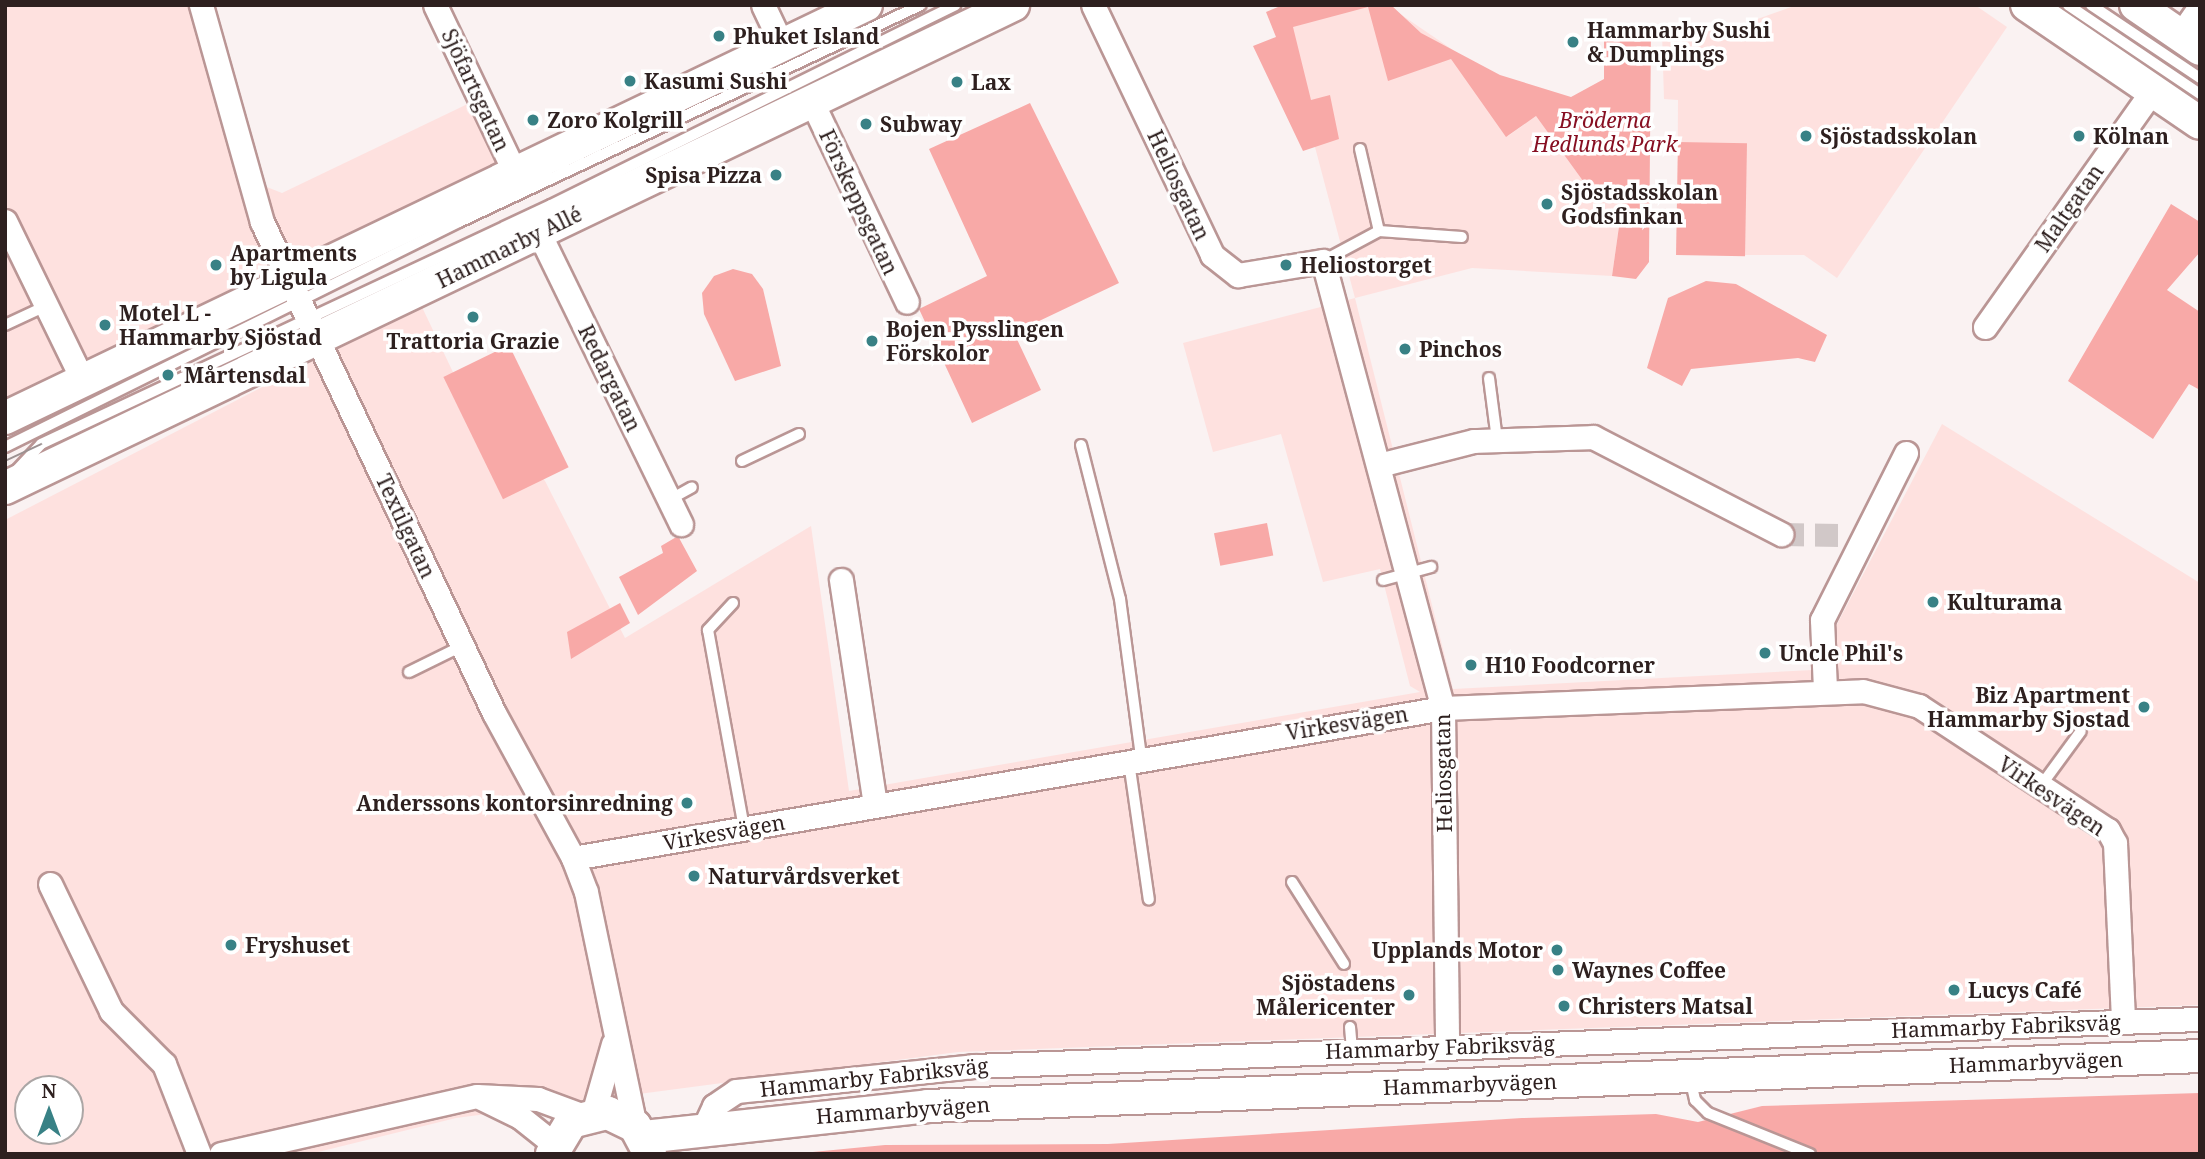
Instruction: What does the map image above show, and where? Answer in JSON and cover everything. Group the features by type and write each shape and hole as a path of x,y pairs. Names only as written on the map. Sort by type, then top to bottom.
{"street":[{"name":"Textilgatan","path":"201,5 262,222 462,646 573,858 586,892 613,1044 628,1077 643,1139"},
{"name":"Sjöfartsgatan","path":"435,5 516,175"},
{"path":"763,5 782,46"},
{"name":"Hammarby Allé","path":"5,485 304,310 516,175 866,5"},
{"name":"Hammarby Allé","path":"5,418 83,381 539,233 1013,5"},
{"name":"Heliosgatan","path":"1093,5 1212,255 1238,275 1323,261 1443,708 1447,1046"},
{"path":"2027,5 2200,123"},
{"path":"2136,5 2190,42 2200,6"},
{"name":"Maltgatan","path":"1985,327 2153,90"},
{"name":"Förskeppsgatan","path":"812,102 907,302"},
{"path":"5,221 83,381"},
{"name":"Redargatan","path":"539,233 681,524"},
{"path":"1378,466 1497,440 1593,437 1782,534"},
{"path":"1825,689 1822,620 1849,540 1906,453"},
{"path":"842,580 875,806"},
{"name":"Virkesvägen","path":"573,858 1135,758 1443,708 1825,689 1863,691 1919,706 2108,830 2115,843 2123,1021"},
{"path":"50,884 111,1011 164,1064 199,1154"},
{"name":"Hammarby Fabriksväg","path":"704,1143 714,1105 736,1091 840,1078 1186,1054 1352,1051 2200,1019"},
{"name":"Textilgatan","path":"588,1115 613,1044"},
{"name":"Hammarbyvägen","path":"588,1115 643,1139 704,1143 741,1130 928,1105 2200,1056"},
{"path":"221,1154 477,1096 538,1099 588,1115 552,1151 520,1116 477,1096"}],"lane":[{"path":"304,310 459,222 921,5"},
{"path":"5,446 304,310 551,205 955,5"},
{"path":"2068,5 2200,94"},
{"path":"2091,5 2200,78"},
{"path":"1360,149 1380,231"},
{"path":"1323,261 1380,231 1462,237"},
{"path":"5,325 46,306"},
{"path":"1489,378 1497,440"},
{"path":"742,461 799,433"},
{"path":"1081,445 1120,599 1149,900"},
{"path":"669,500 692,488"},
{"path":"1383,580 1431,567"},
{"path":"733,603 708,630 744,828"},
{"path":"409,672 462,646"},
{"path":"2040,787 2081,731"},
{"path":"1292,882 1344,964"},
{"path":"1350,1027 1352,1051"},
{"path":"1690,1075 1695,1100 1708,1112 1810,1154"}],"shaded area":[{"path":"5,5 200,5 249,180 282,193 478,99 509,165 5,407"},
{"path":"1387,5 1519,95 1508,136 1536,116 1583,181 1624,190 1612,276 1472,268 1355,298 1280,15"},
{"name":"Sjöstadsskolan","path":"1797,5 1975,5 2007,27 1837,278 1804,255 1677,255 1678,100 1664,99 1662,32 1732,28"},
{"path":"1355,298 1453,689 1813,670 1942,424 2200,583 2200,1005 958,1052 456,1118 310,1154 5,1154 5,520 421,305 461,389 545,481 625,638 811,526 849,791 1420,692 1410,686 1380,569 1323,582 1281,434 1213,452 1183,343"}],"green space":[{"name":"Bröderna Hedlunds Park","path":"1283,5 1391,5 1421,33 1500,75 1571,97 1604,79 1604,23 1651,30 1649,262 1636,279 1612,276 1624,191 1583,181 1536,116 1506,137 1451,59 1388,81 1368,7 1293,27 1311,100 1330,95 1339,139 1303,151 1253,46 1276,37 1266,12"},
{"path":"1030,103 1119,283 1014,333 1041,390 972,423 919,309 987,276 929,149"},
{"path":"1678,142 1747,143 1745,256 1676,255"},
{"path":"2171,204 2200,222 2200,252 2167,290 2200,312 2200,390 2189,384 2153,439 2068,381"},
{"path":"733,269 752,274 763,289 781,366 735,381 704,314 702,293 714,276"},
{"path":"1706,281 1736,284 1827,335 1815,362 1798,358 1691,369 1682,386 1647,368 1668,298"},
{"path":"509,345 569,467 503,499 443,377"},
{"path":"1267,523 1273,555 1220,566 1214,533"},
{"path":"678,536 697,571 638,615 619,577 663,553 661,546"},
{"path":"620,603 630,623 571,659 567,632"},
{"path":"2200,1093 2200,1154 792,1154 885,1145 1108,1144 1522,1118 1656,1114 1698,1122 1762,1106"}],"tunnel":[{"path":"1781,534 1840,535"}],"tram line":[{"path":"5,461 41,444"}],"place":[{"name":"Phuket Island","path":"719,36"},
{"name":"Hammarby Sushi & Dumplings","path":"1573,42"},
{"name":"Kasumi Sushi","path":"630,81"},
{"name":"Lax","path":"957,82"},
{"name":"Zoro Kolgrill","path":"533,120"},
{"name":"Subway","path":"866,124"},
{"name":"Sjöstadsskolan","path":"1806,136"},
{"name":"Kölnan","path":"2079,136"},
{"name":"Spisa Pizza","path":"776,175"},
{"name":"Sjöstadsskolan Godsfinkan","path":"1547,204"},
{"name":"Apartments by Ligula","path":"216,265"},
{"name":"Heliostorget","path":"1286,265"},
{"name":"Trattoria Grazie","path":"473,317"},
{"name":"Motel L - Hammarby Sjöstad","path":"105,325"},
{"name":"Bojen Pysslingen Förskolor","path":"872,341"},
{"name":"Pinchos","path":"1405,349"},
{"name":"Mårtensdal","path":"168,375"},
{"name":"Kulturama","path":"1933,602"},
{"name":"Uncle Phil's","path":"1765,653"},
{"name":"H10 Foodcorner","path":"1471,665"},
{"name":"Biz Apartment Hammarby Sjostad","path":"2144,707"},
{"name":"Anderssons kontorsinredning","path":"687,803"},
{"name":"Naturvårdsverket","path":"694,876"},
{"name":"Fryshuset","path":"231,945"},
{"name":"Upplands Motor","path":"1557,950"},
{"name":"Waynes Coffee","path":"1558,970"},
{"name":"Lucys Café","path":"1954,990"},
{"name":"Sjöstadens Målericenter","path":"1409,995"},
{"name":"Christers Matsal","path":"1564,1006"}]}
